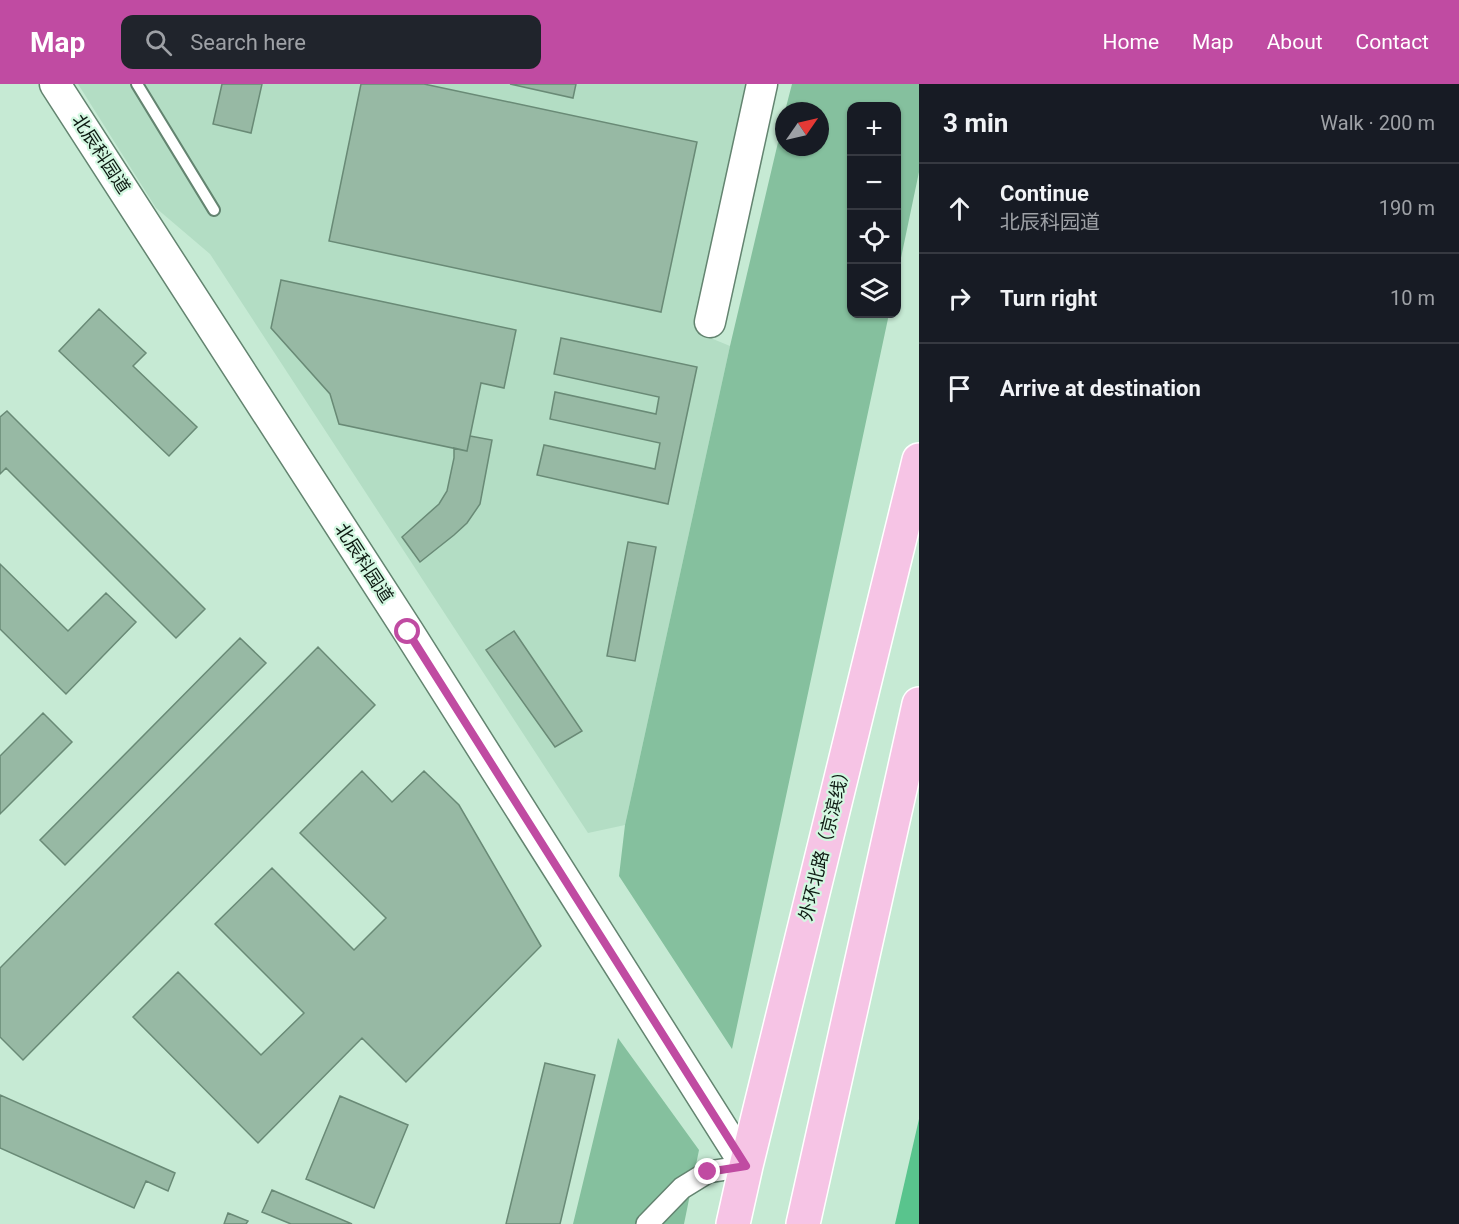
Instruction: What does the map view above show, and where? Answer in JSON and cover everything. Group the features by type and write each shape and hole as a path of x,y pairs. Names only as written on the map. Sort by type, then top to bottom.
{"highway":[{"name":"外环北路（京滨线）","path":"733,1224 919,460"},
{"path":"803,1224 919,704"}],"street":[{"name":"北辰科园道","path":"55,84 408,632 746,1166"},
{"path":"710,322 762,84"},
{"path":"647,1224 682,1188 708,1172 746,1166"}],"lane":[{"path":"137,84 214,210"}],"shaded area":[{"path":"78,84 746,84 696,332 730,346 625,825 588,833 210,254 156,208"},
{"path":"792,84 919,84 919,172 901,258 901,102 847,102 847,318 888,318 732,1049 619,876 625,825 730,346 775,155 829,156 829,102 787,102"},
{"path":"618,1038 699,1150 684,1224 573,1224"},
{"path":"919,1119 919,1224 895,1224"}],"building":[{"path":"222,84 262,84 251,133 213,124"},
{"path":"361,84 424,84 697,142 661,312 329,241"},
{"path":"510,84 576,84 573,98"},
{"path":"281,280 516,330 504,388 481,383 467,451 339,424 330,394 271,328"},
{"path":"99,309 146,353 133,366 197,427 169,456 59,351"},
{"path":"561,338 697,367 668,504 537,475 544,445 655,469 660,443 550,419 555,392 656,414 659,397 554,374"},
{"path":"7,411 205,609 176,638 6,468 0,474 0,417"},
{"path":"470,436 492,440 480,504 467,523 420,562 402,537 439,504 447,491 454,448 467,451"},
{"path":"628,542 656,547 635,661 607,656"},
{"path":"0,564 68,631 106,593 136,622 66,694 0,629"},
{"path":"514,631 582,731 555,747 486,650"},
{"path":"240,638 266,663 65,865 40,840"},
{"path":"318,647 375,705 23,1060 0,1037 0,968"},
{"path":"43,713 72,742 0,814 0,756"},
{"path":"362,771 392,802 424,771 459,805 541,946 406,1082 362,1038 258,1143 133,1017 178,972 261,1055 304,1013 215,924 272,868 354,950 386,918 300,833"},
{"path":"545,1063 595,1075 560,1224 506,1224"},
{"path":"0,1095 175,1173 168,1191 146,1181 134,1208 0,1148"},
{"path":"340,1096 408,1125 374,1208 306,1179"},
{"path":"272,1190 352,1224 291,1224 262,1212"},
{"path":"228,1213 248,1221 246,1224 224,1224"}],"route":[{"path":"408,632 746,1166 708,1172"}]}
